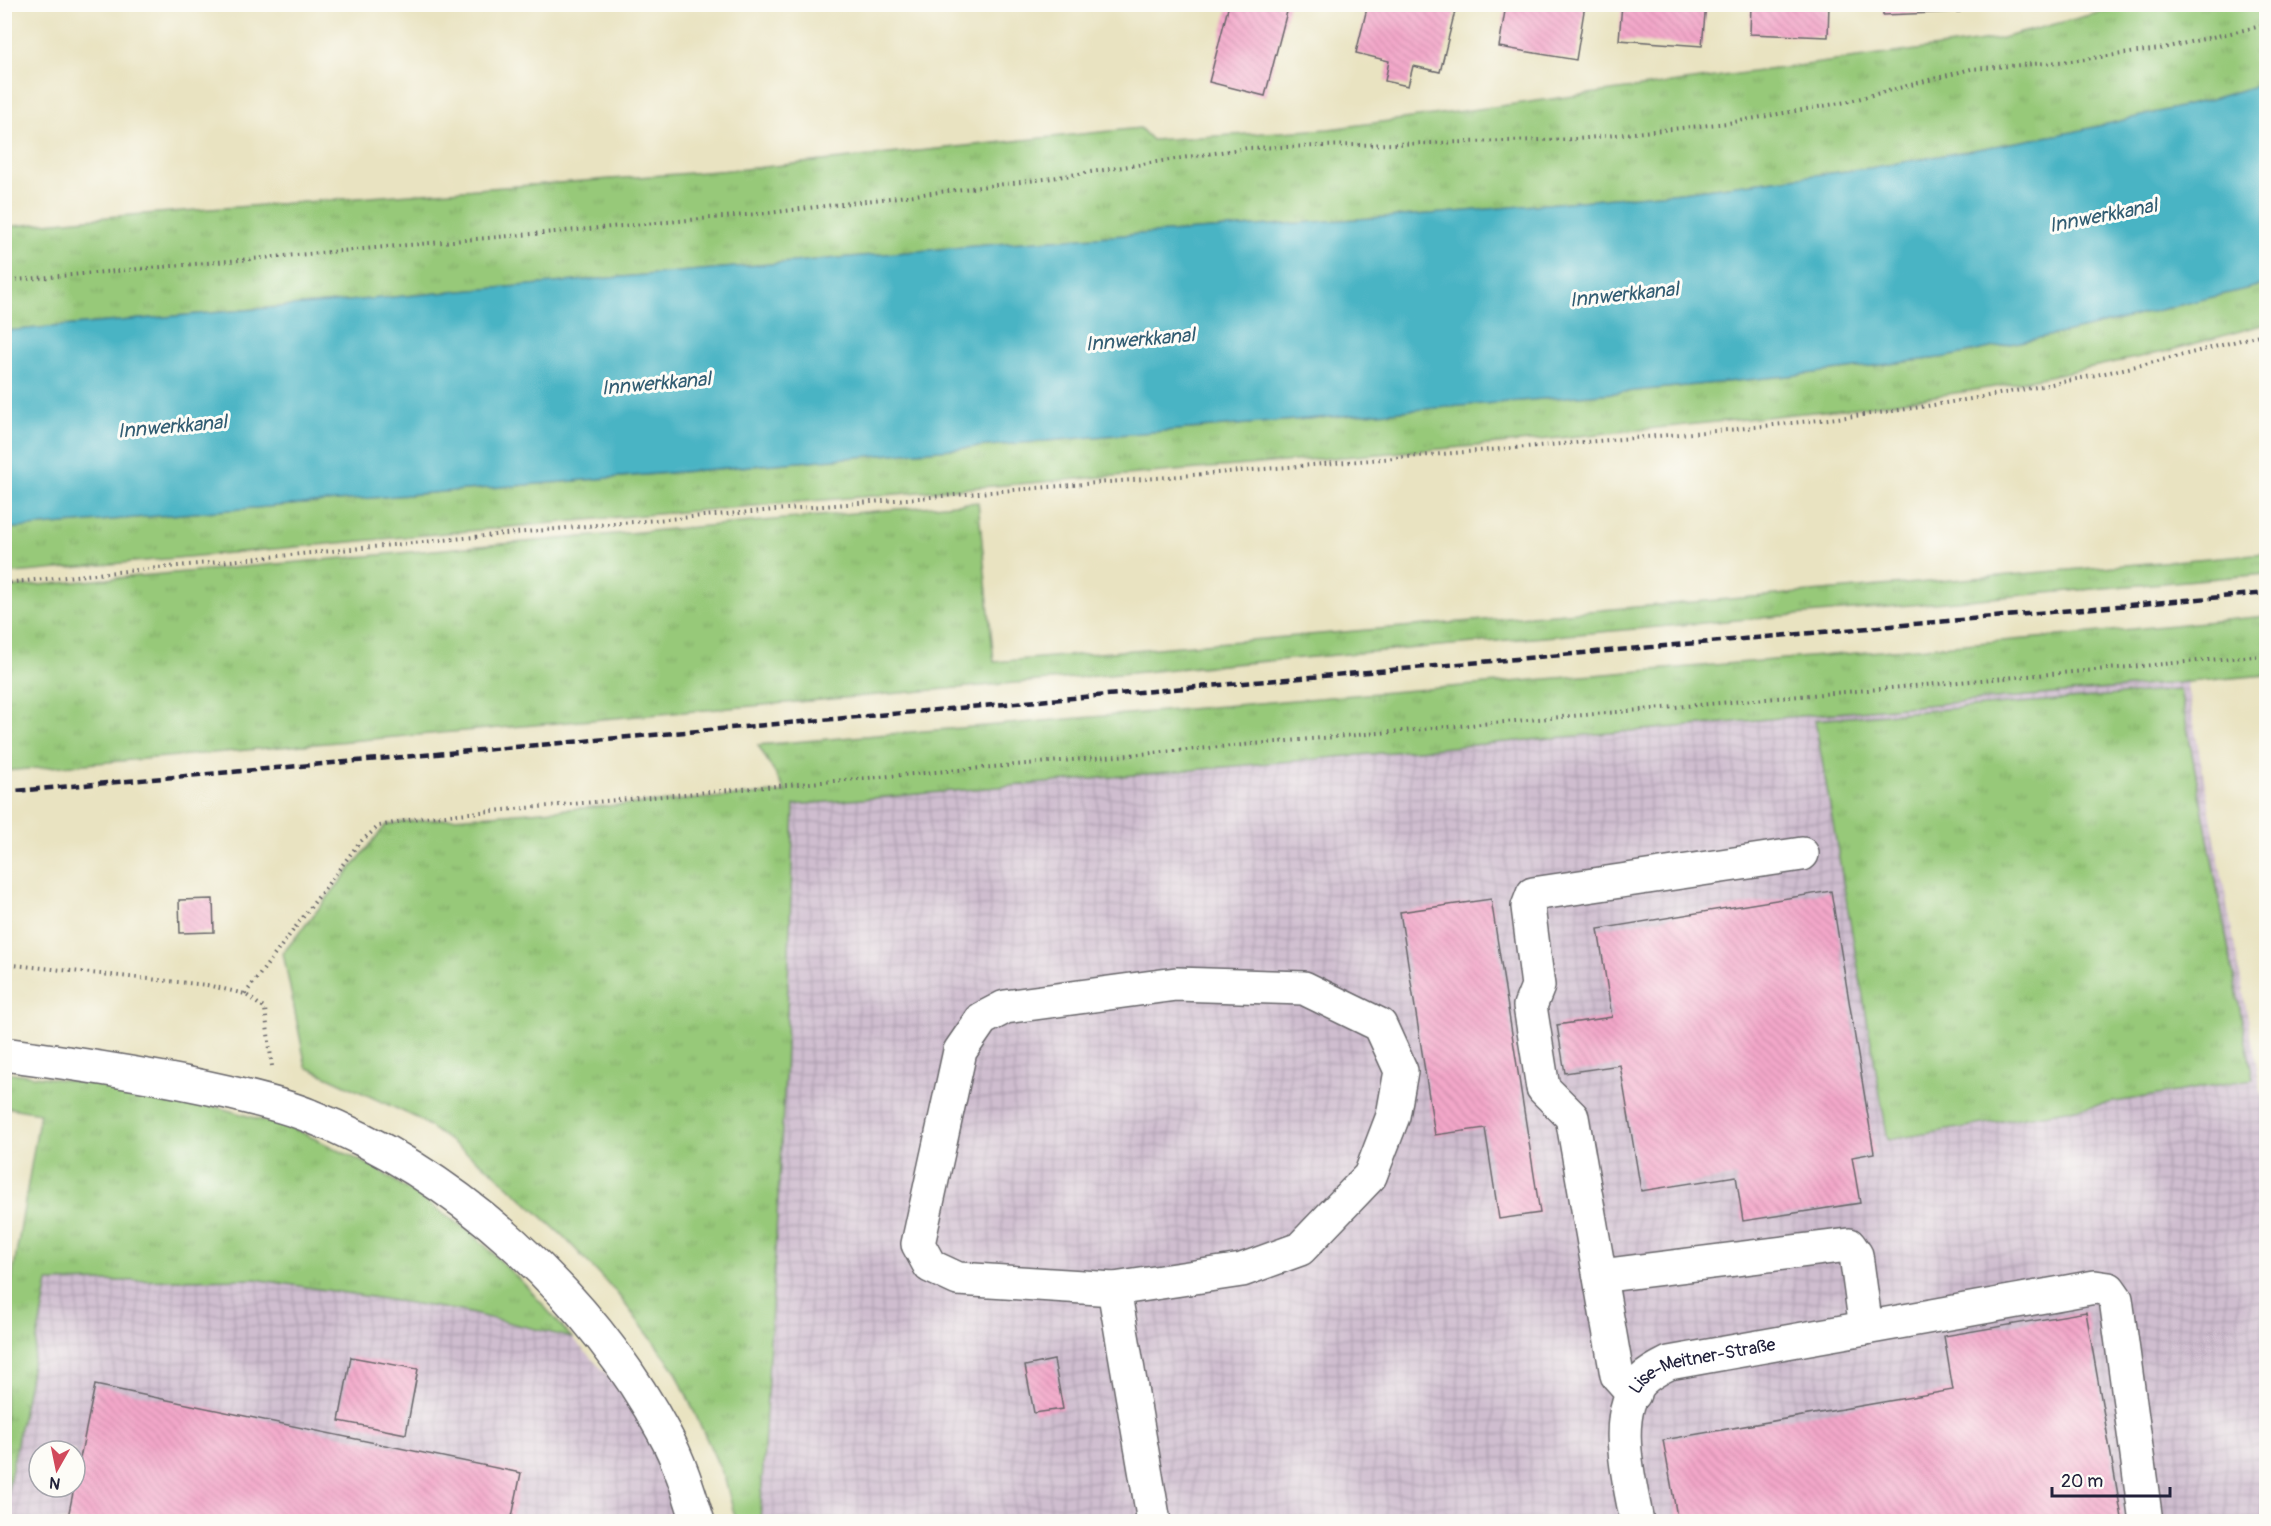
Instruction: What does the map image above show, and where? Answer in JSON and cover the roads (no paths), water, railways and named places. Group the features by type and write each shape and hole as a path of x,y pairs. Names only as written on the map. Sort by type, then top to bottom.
{"street":[{"path":"1634,1394 1617,1375 1572,1117 1543,1088 1530,1006 1538,986 1528,907 1533,894 1802,854"},
{"path":"1176,984 1304,988 1380,1025 1401,1071 1393,1116 1370,1176 1300,1249 1242,1270 1114,1289 958,1279 930,1266 918,1244 960,1051 982,1019 1005,1007 1176,984"},
{"path":"4,1054 182,1082 310,1115 368,1142 430,1179 506,1236 570,1298 621,1361 665,1434 698,1521"},
{"path":"1600,1276 1849,1245 1856,1255 1866,1328"},
{"name":"Lise-Meitner-Straße","path":"1637,1521 1624,1444 1627,1408 1640,1383 1651,1372 1669,1363 2095,1287 2109,1289 2116,1299 2146,1521"},
{"path":"1114,1289 1154,1521"}],"water":[{"name":"Innwerkkanal","path":"2266,83 2266,284 2082,329 1947,357 1625,392 5,529 5,331 1009,243 1444,213 1682,192 1870,168 2073,132 2205,101"}],"railway":[{"path":"4,792 2266,593"}]}
